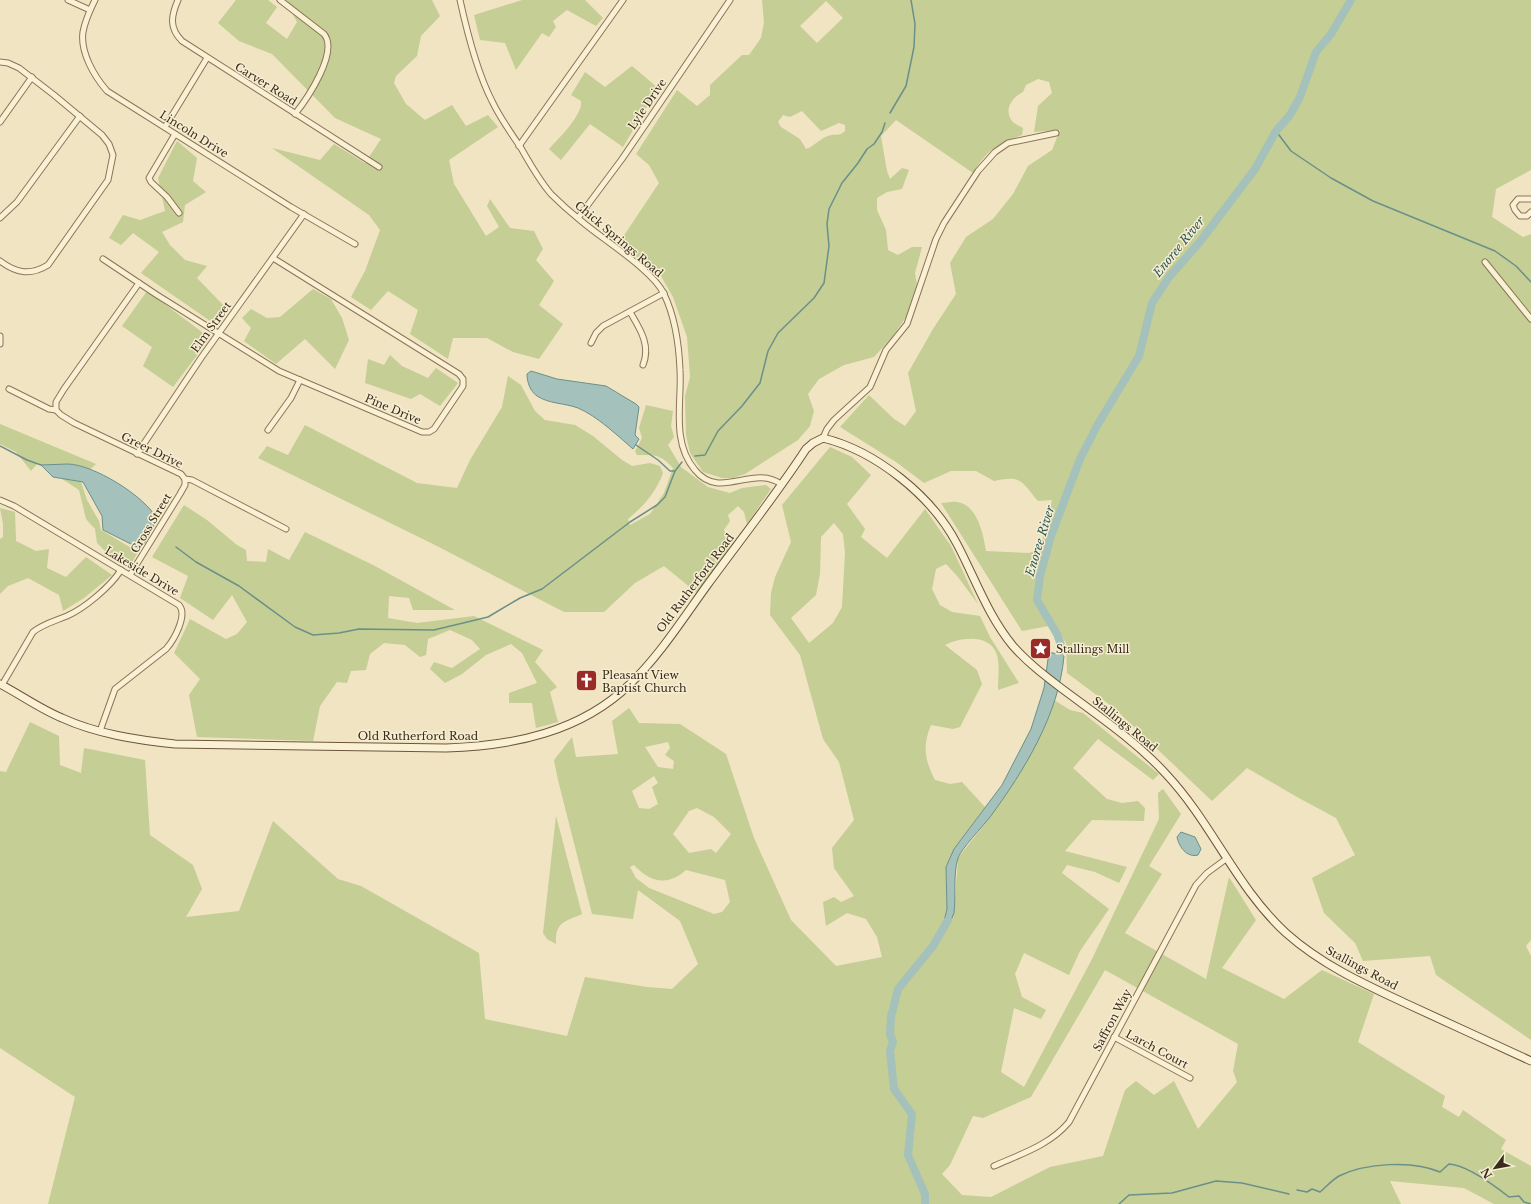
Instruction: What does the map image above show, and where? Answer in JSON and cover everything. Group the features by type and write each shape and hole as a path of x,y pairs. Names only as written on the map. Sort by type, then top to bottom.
{"street":[{"path":"68,0 90,10"},
{"name":"Lincoln Drive","path":"95,0 83,32 84,46 99,80 116,97 355,244"},
{"name":"Carver Road","path":"178,0 172,19 174,31 182,41 379,166"},
{"path":"280,0 324,34 328,42 327,55 323,68 307,98 295,114"},
{"name":"Chick Springs Road","path":"460,0 487,91 519,146 546,187 578,218 650,276 664,293 674,322 680,354 680,428 683,446 691,464 703,478 717,483 761,476 773,478 781,484"},
{"path":"519,146 623,0"},
{"name":"Lyle Drive","path":"578,218 622,159 730,0"},
{"path":"165,127 207,58"},
{"path":"0,62 8,63 19,68 80,116 110,144 113,155 108,180 48,265 29,272 18,272 0,261"},
{"path":"0,122 32,77"},
{"path":"0,218 17,202 80,116"},
{"path":"823,438 827,429 834,420 870,387 886,350 908,322 936,238 944,222 978,171 995,152 1008,144 1056,133"},
{"path":"175,134 149,178 150,182 168,198 179,213"},
{"path":"1531,199 1518,199 1513,205 1514,210 1520,216 1527,216 1531,212"},
{"name":"Elm Street","path":"137,454 219,334 304,214"},
{"name":"Pine Drive","path":"103,259 270,366 424,433 434,430 464,384 459,374 273,258"},
{"path":"1485,262 1531,319"},
{"path":"56,410 56,402 64,389 139,283"},
{"path":"590,343 603,326 664,293"},
{"path":"630,312 646,342 646,358 643,365"},
{"path":"0,336 0,344"},
{"path":"268,430 291,398 300,380"},
{"name":"Greer Drive","path":"9,389 49,409 56,410 74,423 181,474 184,479 192,480 286,529"},
{"name":"Old Rutherford Road","path":"1,685 58,717 100,731 149,741 189,745 446,748 500,744 554,730 598,710 620,694 642,672 809,446 823,438"},
{"name":"Stallings Road","path":"823,438 847,447 888,469 910,485 928,502 953,537 981,595 1004,634 1014,647 1038,670 1135,744 1167,774 1188,800 1252,896 1275,922 1300,945 1327,964 1353,979 1531,1061"},
{"name":"Cross Street","path":"130,575 180,494 185,484 184,479"},
{"name":"Lakeside Drive","path":"0,500 14,506 122,570 179,605 182,610 183,614 172,641 166,649 115,689 100,731"},
{"path":"1,685 33,632 40,626 80,609 116,578 122,570"},
{"name":"Saffron Way","path":"994,1166 1047,1142 1060,1133 1069,1122 1196,885 1207,873 1226,859"},
{"name":"Larch Court","path":"1114,1037 1190,1078"}],"green space":[{"path":"236,0 268,0 277,7 266,23 287,39 297,22 286,2 287,0 432,0 440,16 421,36 417,56 396,76 394,83 406,104 425,120 452,105 466,126 488,115 498,127 449,160 454,184 486,236 499,227 487,206 490,199 510,228 534,231 543,249 536,260 554,281 539,305 563,324 539,359 513,352 487,338 453,338 448,359 410,334 418,310 388,291 371,310 351,297 365,271 380,230 369,215 272,148 320,160 334,144 365,163 381,139 335,118 272,54 239,41 218,23"},
{"path":"522,0 585,0 603,18 596,26 567,10 553,21 556,27 549,37 542,33 516,70 505,43 480,40 474,15"},
{"path":"762,0 1531,0 1531,170 1496,189 1492,217 1523,237 1531,234 1531,940 1526,946 1531,956 1531,1040 1436,975 1430,956 1363,961 1355,943 1324,913 1312,878 1355,855 1336,818 1247,768 1212,801 1114,708 1067,673 1066,643 1054,625 1022,631 941,503 957,502 964,504 975,514 981,529 986,551 1029,553 1040,549 1052,500 1038,501 1024,484 1016,479 994,481 976,471 951,471 924,483 896,462 840,427 869,395 894,419 905,426 916,411 908,373 933,329 956,294 950,263 966,237 993,219 1013,194 1028,166 1052,150 1060,130 1034,132 1038,106 1052,93 1049,82 1038,79 1026,85 1023,92 1013,100 1009,108 1009,117 1013,122 1023,128 1022,135 993,149 978,165 973,173 896,120 881,136 887,171 890,179 902,168 909,170 902,189 887,192 877,198 877,210 886,230 888,250 898,255 912,247 922,247 915,273 917,285 906,317 893,336 874,357 844,365 819,379 808,394 814,411 810,426 798,440 745,474 733,478 722,478 703,472 690,453 686,435 685,396 690,377 687,337 673,297 661,276 619,243 659,183 649,165 636,154 677,90 697,106 710,95 710,85 742,55 749,55 761,38 764,22","holes":["826,1 843,18 817,43 800,26","802,111 821,131 839,123 845,125 845,131 841,134 825,137 806,149 800,139 781,127 778,122 783,115 790,117"]},
{"path":"632,66 658,88 623,147 590,124 561,160 549,149 570,126 581,107 581,101 571,95 585,72 605,87"},
{"path":"177,141 197,158 193,181 206,192 185,205 183,222 162,232 170,245 185,260 207,266 197,278 226,308 213,323 141,273 159,252 133,233 121,245 109,238 123,215 140,220 165,211 158,178"},
{"path":"313,289 331,299 342,318 349,340 335,369 305,339 276,364 244,341 251,328 242,318 251,309 267,318 280,317"},
{"path":"147,291 210,338 173,387 143,366 152,347 122,326"},
{"path":"390,355 402,366 428,378 436,368 458,383 440,406 420,394 411,399 365,383 368,359 384,365"},
{"path":"508,376 521,385 535,411 545,420 575,425 593,436 622,460 632,466 650,463 660,466 663,473 657,486 649,498 628,519 630,525 650,514 664,493 673,468 657,456 637,455 635,451 642,438 639,428 646,405 673,411 671,426 674,437 668,445 681,467 708,487 730,493 742,488 766,485 771,489 747,524 744,512 738,506 728,515 730,521 724,530 730,545 726,555 697,593 664,566 635,583 604,612 564,612 437,546 258,458 267,446 288,455 305,425 417,483 457,488 470,460 502,407"},
{"path":"0,424 96,464 80,479 87,500 99,521 101,530 138,552 131,564 106,552 97,543 95,529 86,519 79,490 38,463 31,471 16,452 0,444"},
{"path":"830,447 852,457 871,475 847,504 865,529 861,537 887,558 925,509 951,546 978,604 958,577 946,564 936,569 932,589 940,605 952,612 980,616 990,637 1019,683 998,690 998,659 994,648 988,643 982,640 966,639 951,642 945,645 977,670 982,684 960,727 953,729 931,725 926,740 927,760 935,780 950,784 962,782 985,807 954,849 946,867 947,909 943,928 954,913 958,858 990,817 1019,775 1044,727 1054,700 1070,710 1083,713 1159,774 1153,780 1098,739 1073,768 1107,799 1122,803 1138,801 1145,808 1144,821 1092,820 1065,851 1127,867 1119,883 1095,872 1067,865 1062,873 1109,909 1080,951 1069,975 1024,953 1015,974 1022,997 1046,1010 1041,1019 1014,1008 1001,1072 1024,1087 1091,961 1159,819 1158,793 1163,789 1181,814 1149,866 1162,874 1125,933 1206,979 1229,877 1256,920 1222,968 1284,999 1322,970 1374,994 1358,1042 1445,1096 1442,1107 1459,1117 1463,1110 1506,1140 1501,1149 1531,1166 1531,1204 1494,1204 1464,1188 1390,1181 1401,1204 48,1204 75,1097 0,1048 0,771 6,772 30,722 59,736 60,765 81,773 84,748 145,760 150,835 193,865 202,889 186,917 239,911 273,821 338,879 361,886 479,953 485,1019 567,1036 585,977 647,987 672,989 698,964 680,921 638,890 633,919 592,914 554,760 572,737 576,757 618,754 612,721 629,708 639,723 680,724 726,754 754,838 791,920 836,966 882,957 877,937 866,919 847,913 826,926 823,902 834,897 841,902 854,896 834,868 832,848 854,820 839,762 823,739 800,655 770,615 771,593 775,577 791,542 782,505","holes":["834,523 843,534 845,553 842,607 833,623 809,643 791,618 816,595 820,574 821,537","668,742 670,748 665,755 674,761 673,769 658,767 645,747","654,776 658,783 652,787 658,804 649,809 639,808 632,791","697,808 714,817 731,834 716,853 711,849 689,853 673,834 689,811","634,865 652,879 659,880 672,879 686,870 725,880 730,902 722,912 714,914 649,888 636,878 630,867","1105,970 1238,1044 1233,1071 1237,1082 1198,1129 1174,1081 1154,1095 1136,1081 1125,1090 1103,1156 1050,1167 991,1197 962,1195 942,1174 950,1165 973,1116 983,1118 1031,1097"]},
{"path":"184,505 207,520 237,545 246,550 247,561 266,562 268,549 289,560 305,532 373,565 455,610 413,610 409,598 389,596 388,618 417,623 474,616 543,650 535,662 557,687 550,692 558,722 536,728 532,703 509,703 509,693 537,683 522,653 511,644 486,655 462,674 445,683 430,669 434,662 452,668 480,649 472,640 450,630 428,639 426,655 420,657 405,645 384,643 370,654 366,670 351,671 347,683 337,682 320,706 313,741 197,737 189,695 200,679 174,653 190,619 226,639 237,634 247,622 232,595 213,620 180,598 188,576 152,557"},
{"path":"0,508 15,512 16,541 36,551 49,549 47,568 66,577 86,557 112,575 84,598 63,611 59,595 28,578 8,586 0,594 0,539 3,537 3,524"},
{"path":"556,816 582,914 566,921 559,927 557,931 556,944 547,939 543,933"}],"water":[{"path":"531,371 557,379 606,386 636,404 639,407 635,435 639,439 633,449 607,427 578,408 547,401 537,396 529,386 527,374"},
{"path":"41,465 78,465 104,475 130,491 151,510 157,519 144,544 137,547 103,530 102,516 83,482 53,477"},
{"path":"1049,652 1064,656 1061,678 1047,720 1038,741 1015,781 990,817 960,854 956,864 954,913 951,920 942,929 947,909 946,867 954,849 1002,785 1031,729 1044,688"},
{"path":"1181,832 1195,837 1201,849 1198,855 1190,855 1184,851 1177,837"}],"waterway":[{"path":"890,113 906,86 914,47 915,24 911,0"},
{"name":"Enoree River","path":"1057,665 1061,645 1057,634 1037,600 1040,576 1051,536 1080,459 1098,424 1139,356 1152,303 1169,277 1199,243 1255,169 1276,131 1290,115 1300,97 1316,52 1331,34 1351,0"},
{"path":"695,456 705,455 718,431 742,406 760,383 768,351 778,333 814,298 824,283 829,246 827,224 829,209 842,183 867,149 874,144 882,132 885,123"},
{"path":"1276,131 1291,151 1331,178 1373,201 1495,251 1516,266 1531,282"},
{"path":"636,445 658,460 670,471 675,471"},
{"path":"0,446 27,460 41,465"},
{"path":"176,547 196,562 239,586 295,627 313,635 339,633 359,629 434,630 488,617 520,598 542,589 630,522 657,505 665,497 675,471 682,462"},
{"name":"Enoree River","path":"925,1204 925,1194 908,1155 912,1114 894,1089 890,1051 893,1042 890,1034 891,1017 898,989 933,946 948,920"},
{"path":"1297,1190 1307,1192 1312,1189 1320,1192 1339,1176 1362,1168 1403,1165 1429,1168 1440,1172 1449,1164 1456,1165 1472,1172 1489,1182 1509,1197 1519,1196 1524,1202 1531,1204"},
{"path":"1119,1204 1129,1195 1172,1193 1216,1181 1242,1183 1289,1194"}],"place":[{"name":"Stallings Mill","path":"1040,649"},
{"name":"Pleasant View Baptist Church","path":"586,681"}]}
